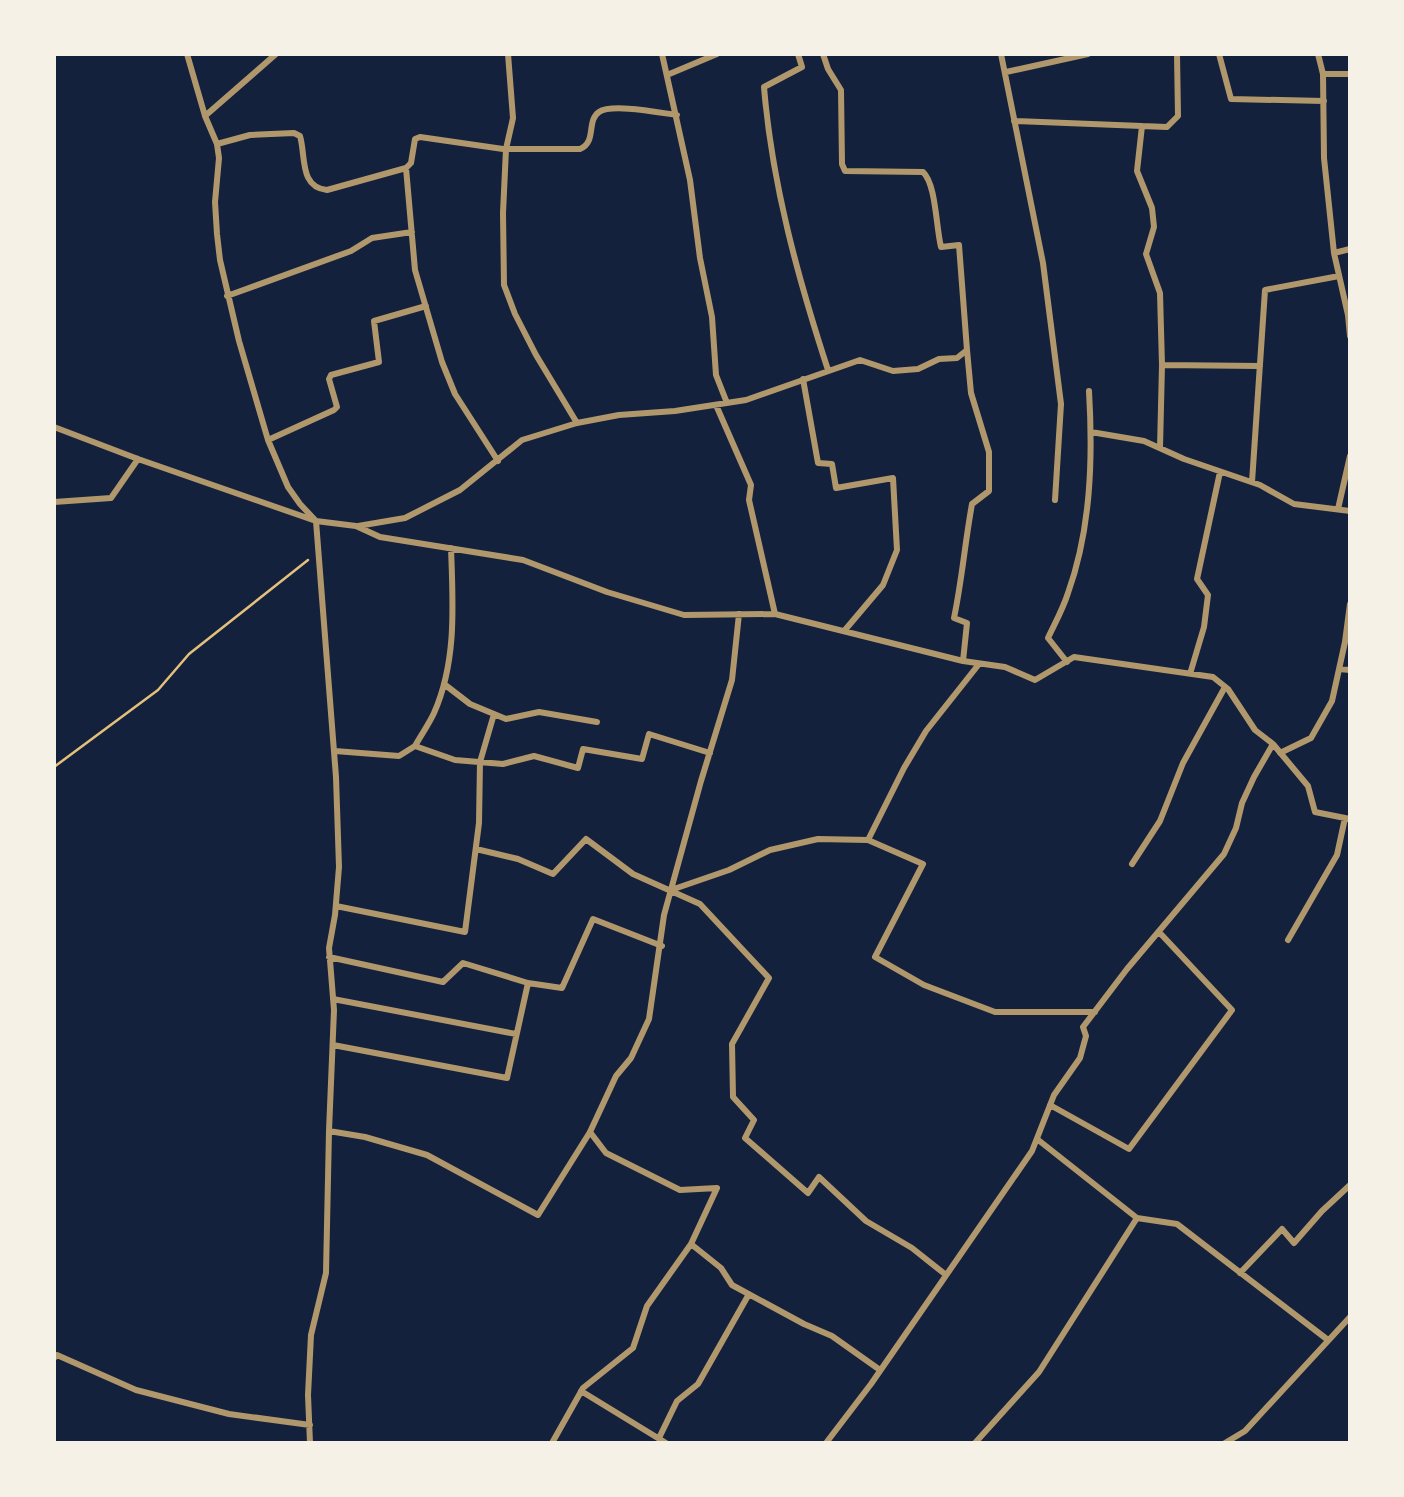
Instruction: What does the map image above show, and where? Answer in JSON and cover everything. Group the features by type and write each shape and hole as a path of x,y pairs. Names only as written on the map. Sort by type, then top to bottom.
{"street":[{"path":"187,54 205,116 217,144 217,234 228,296 268,440 288,486 300,505 316,521 319,552 335,751 339,867 329,948 333,1045 326,1273 311,1335 308,1395 310,1443"},
{"path":"205,116 276,54"},
{"path":"508,54 513,118 506,149 504,285 536,355 577,423"},
{"path":"662,54 677,115 712,317 716,375 727,403"},
{"path":"667,75 717,54"},
{"path":"798,54 802,67 764,87 767,120 789,241 828,370"},
{"path":"823,54 828,69 841,90 842,164 845,171 923,172 928,177 941,247 959,245 971,393 989,452 989,491 972,504 954,618 967,622 963,661"},
{"path":"1001,54 1043,263 1060,404 1055,500"},
{"path":"1006,72 1088,54"},
{"path":"1014,121 1167,127 1178,116 1177,54"},
{"path":"1219,54 1231,99 1324,101"},
{"path":"1318,54 1324,74 1324,158 1334,253 1350,336"},
{"path":"1324,74 1350,74"},
{"path":"217,144 250,135 294,133 300,136 307,177 322,190 406,168 411,163 415,139 420,137 506,149 580,149 590,141 596,114 605,109 677,115"},
{"path":"1142,126 1137,171 1152,208 1154,227 1146,254 1160,293 1160,448"},
{"path":"406,168 415,271 442,362 454,394 498,461"},
{"path":"228,296 351,251 372,238 412,232"},
{"path":"1334,253 1350,249"},
{"path":"1252,482 1265,290 1339,276"},
{"path":"268,440 337,407 329,379 331,375 379,362 374,321 425,306"},
{"path":"54,427 316,521 356,526 405,518 460,490 522,440 577,423 619,415 675,411 746,400 860,360 894,371 918,369 939,359 957,358 967,350"},
{"path":"1162,366 1260,366"},
{"path":"803,379 818,463 832,464 836,488 893,478 897,550 883,585 845,630"},
{"path":"1067,662 1048,638 1068,594 1081,546 1089,495 1089,391"},
{"path":"716,405 751,485 748,500 775,614"},
{"path":"1091,432 1144,441 1252,482 1294,504 1350,511"},
{"path":"1338,509 1350,456"},
{"path":"54,502 111,498 138,459"},
{"path":"1190,674 1204,627 1208,595 1197,579 1220,472"},
{"path":"356,526 380,537 523,560 607,592 684,615 775,614 963,661 1005,667 1035,680 1074,657 1213,677 1226,687 1255,730 1273,744 1308,786 1315,812 1347,819 1337,855 1288,940"},
{"path":"335,751 399,756 415,746 433,713 444,684 453,630 451,548"},
{"path":"1280,753 1311,738 1332,701 1350,604"},
{"path":"329,1131 365,1137 427,1154 538,1215 590,1132 616,1076 631,1058 649,1019 664,915 732,680 739,614"},
{"path":"868,841 904,768 926,731 979,664"},
{"path":"1339,669 1350,670"},
{"path":"444,684 470,704 506,719 539,712 597,722"},
{"path":"1132,864 1160,821 1183,763 1226,687"},
{"path":"336,906 466,932 479,823 480,762 494,714"},
{"path":"415,746 455,760 503,764 534,756 578,768 583,749 642,759 649,734 710,753"},
{"path":"826,1443 1032,1151 1054,1095 1080,1058 1086,1035 1083,1027 1127,969 1224,854 1236,828 1242,803 1273,744"},
{"path":"476,849 518,859 553,874 586,839 633,874 700,904 769,978 733,1044 733,1097 754,1120 745,1138 808,1193 820,1177 866,1221 912,1248 946,1275"},
{"path":"671,890 729,870 770,850 818,839 868,841 923,864 874,957 924,985 995,1012 1095,1012"},
{"path":"330,957 443,982 463,963 528,983 562,988 593,919 661,945"},
{"path":"1050,1105 1129,1149 1231,1010 1159,932"},
{"path":"333,1045 506,1078 528,983"},
{"path":"333,999 516,1034"},
{"path":"552,1443 581,1391 633,1348 647,1306 691,1244 717,1188 680,1190 606,1153 590,1132"},
{"path":"1037,1139 1137,1218 1177,1224 1328,1340"},
{"path":"1240,1273 1282,1229 1294,1243 1322,1210 1350,1185"},
{"path":"975,1443 1039,1372 1137,1218"},
{"path":"691,1244 721,1268 732,1285 832,1336 880,1370"},
{"path":"659,1438 677,1401 698,1384 748,1294"},
{"path":"1225,1443 1245,1431 1350,1317"},
{"path":"54,1358 57,1355 149,1394 229,1414 310,1425"},
{"path":"581,1391 666,1443"}],"path":[{"path":"54,767 158,690 189,654 319,552"}]}
